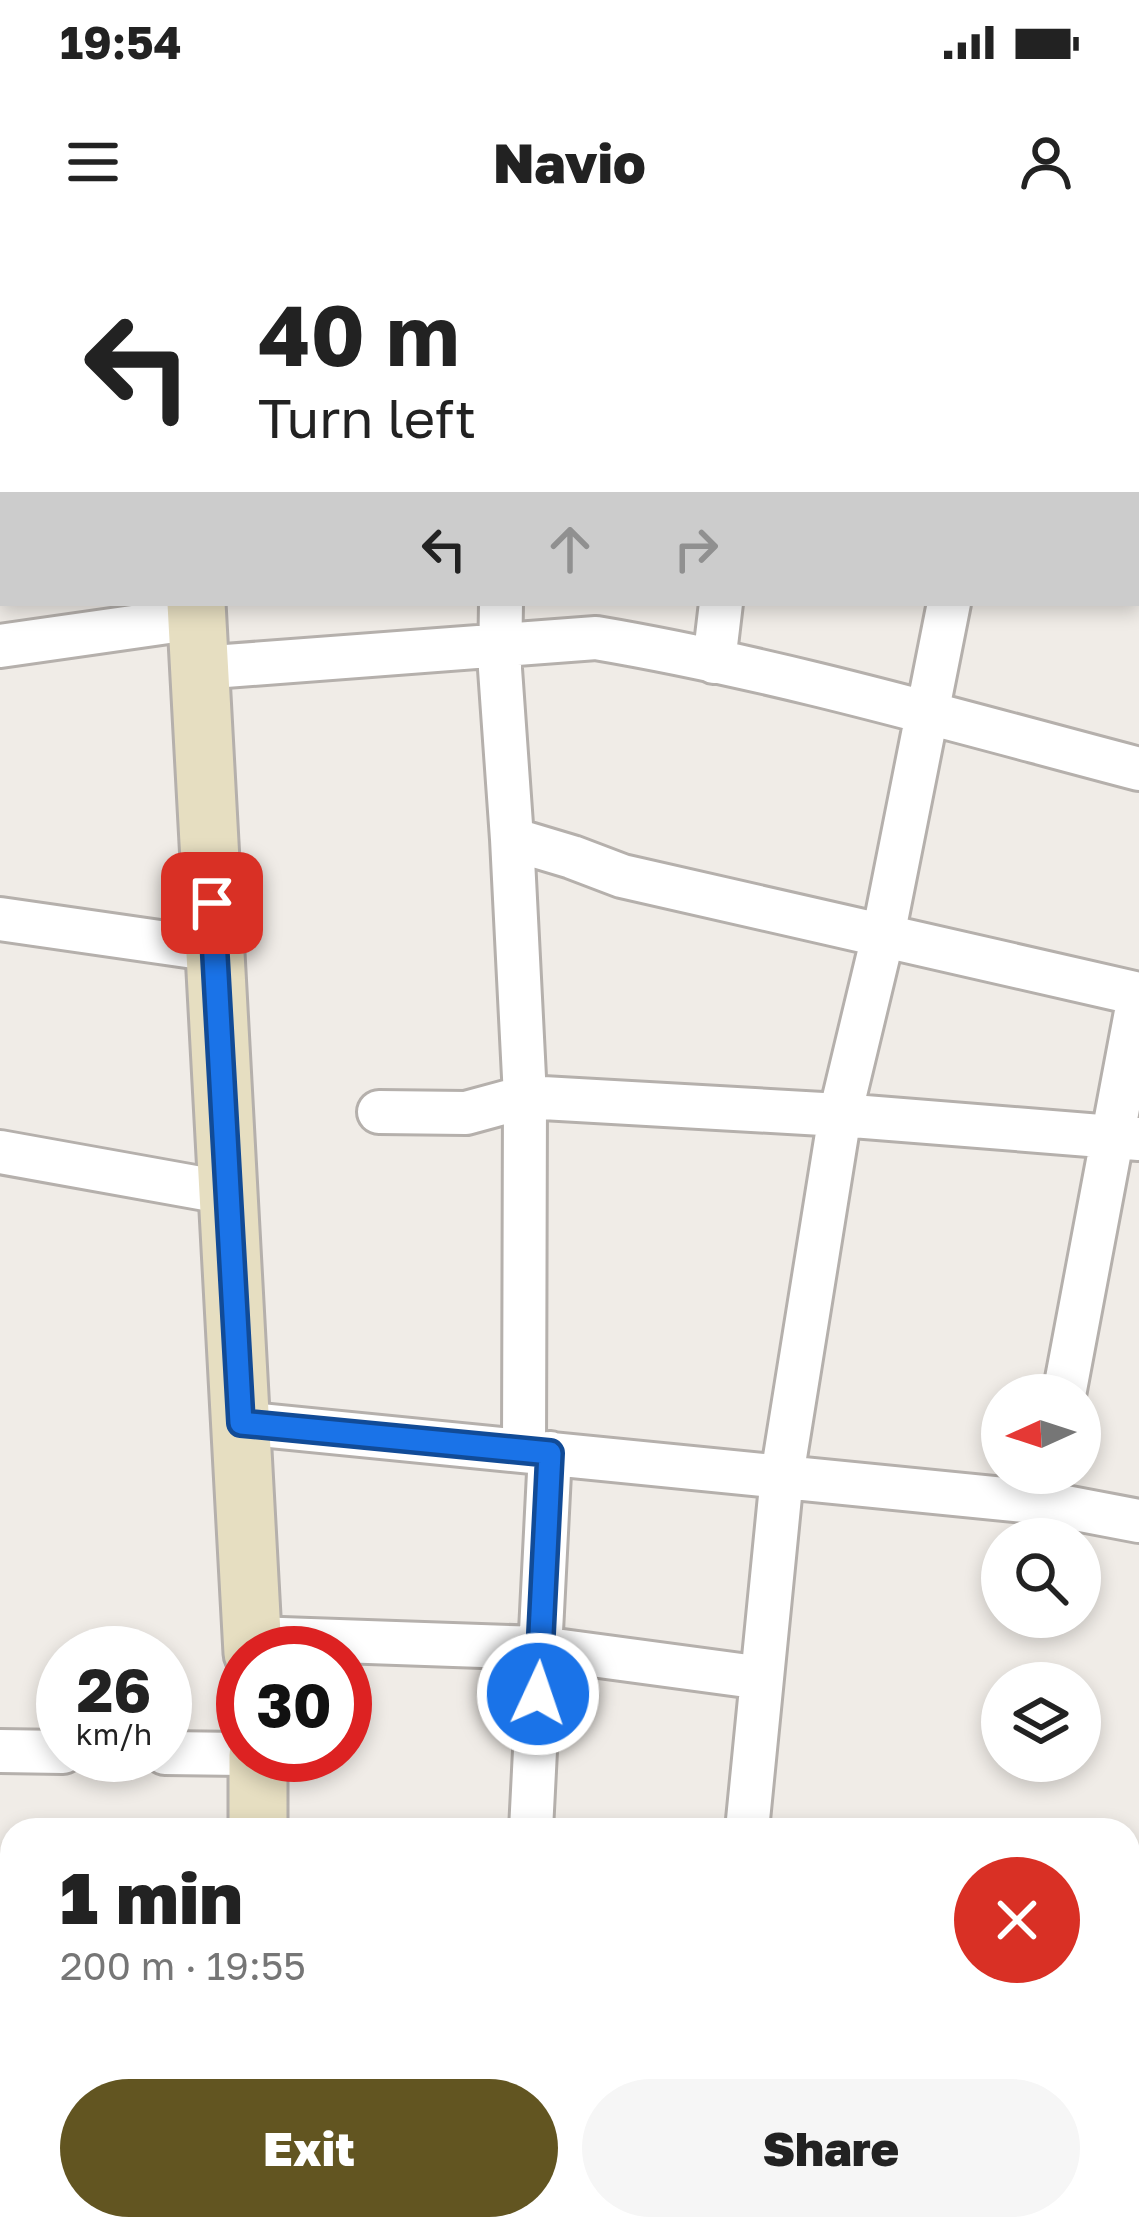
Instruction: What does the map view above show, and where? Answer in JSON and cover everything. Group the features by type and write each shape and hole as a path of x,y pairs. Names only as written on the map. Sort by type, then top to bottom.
{"street":[{"path":"502,606 500,669 525,1097 537,1452 540,1648 532,1818"},
{"path":"714,662 722,606"},
{"path":"748,1818 782,1476 840,1115 883,936 948,606"},
{"path":"197,630 251,1626"},
{"path":"0,646 197,630 500,647 596,638 926,713 1139,769"},
{"path":"512,839 622,876 1139,995 1125,1138 1069,1374"},
{"path":"0,919 215,950"},
{"path":"379,1112 466,1113 525,1097 1125,1138"},
{"path":"0,1152 228,1193"},
{"path":"241,1423 782,1476 981,1485"},
{"path":"1064,1494 1139,1521"},
{"path":"372,1646 540,1648 762,1678"},
{"path":"0,1751 36,1752"},
{"path":"258,1818 259,1782"}],"route":[{"path":"212,903 241,1423 550,1453 538,1694"}]}
